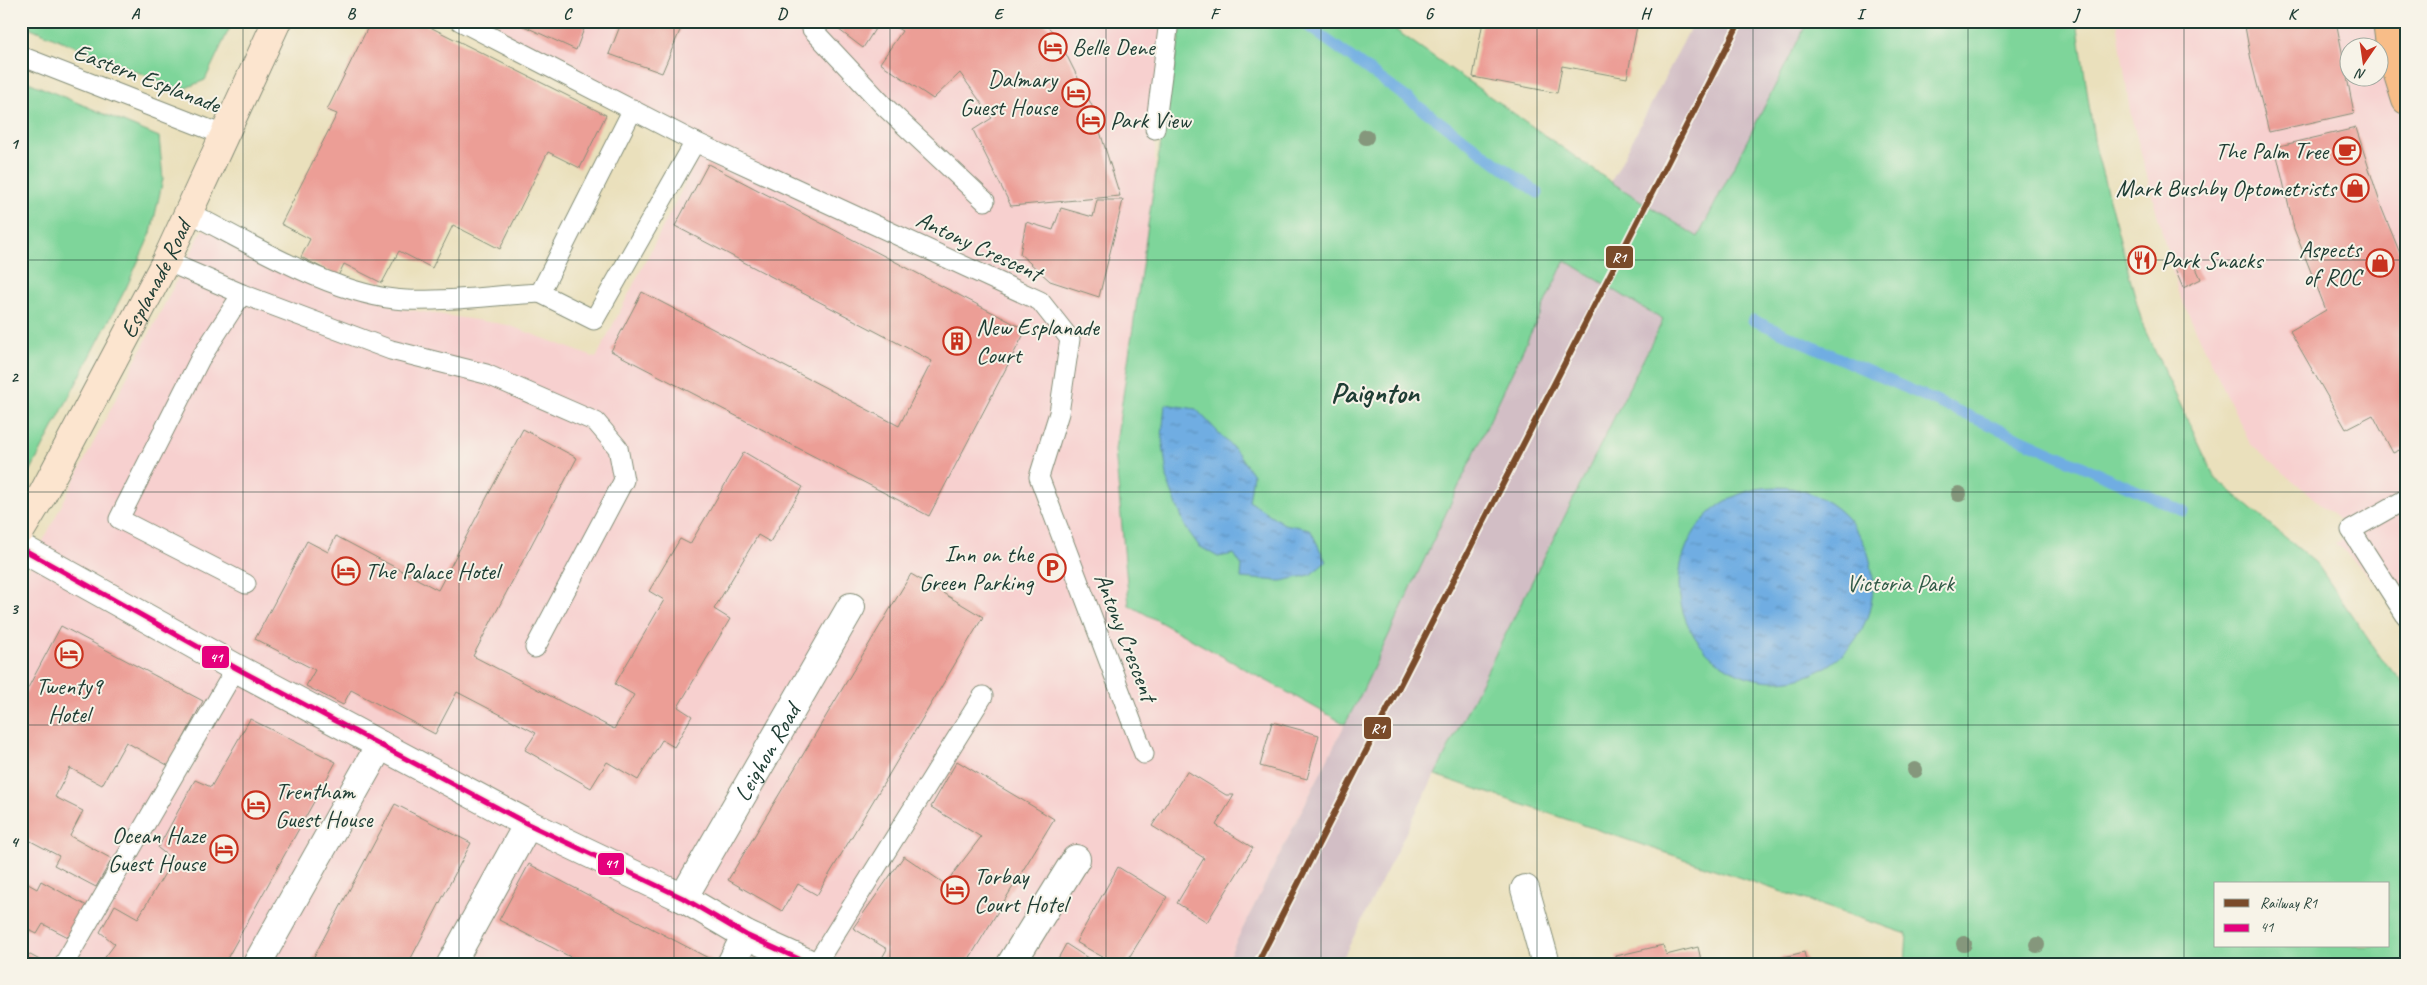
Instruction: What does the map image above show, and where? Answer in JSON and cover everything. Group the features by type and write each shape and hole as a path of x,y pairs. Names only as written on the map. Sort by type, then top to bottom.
{"main road":[{"name":"Esplanade Road","path":"21,530 41,497 166,262 188,212 226,136 277,21"},
{"path":"2387,21 2391,52 2406,100"}],"street":[{"path":"21,548 236,668 528,824 683,898 746,935 810,964"},
{"name":"Leighon Road","path":"683,898 851,607"},
{"path":"257,964 380,745"},
{"path":"451,964 528,824"},
{"path":"1011,964 1076,859"},
{"path":"1526,889 1546,964"},
{"path":"731,964 746,935"}],"lane":[{"name":"Antony Crescent","path":"460,21 695,142 1040,302 1070,339 1059,413 1038,477 1144,754"},
{"path":"814,21 812,29 884,106 985,201"},
{"path":"1156,129 1168,21"},
{"name":"Eastern Esplanade","path":"21,56 226,136"},
{"path":"540,293 634,110"},
{"path":"188,212 313,275 363,293 406,300 540,293 594,320 695,142"},
{"path":"166,262 242,294 391,350 486,374 596,422 618,448 624,480 535,648"},
{"path":"242,294 200,359 119,519 246,584"},
{"path":"2406,499 2351,530 2406,616"},
{"path":"64,964 236,668"},
{"path":"816,964 983,696"}],"shaded area":[{"path":"457,21 1169,21 1155,129 1155,177 1115,450 1129,604 1345,724 1225,964 21,964 21,584 203,229 398,308 508,325 596,358 703,148"},
{"path":"1694,21 1808,21 1698,237 1611,182"},
{"path":"2117,21 2387,21 2406,100 2406,499 2351,530 2250,444 2178,292 2130,112"},
{"path":"1564,260 1663,319 1340,964 1225,964 1345,724"},
{"path":"2406,503 2406,612 2336,543"}],"green space":[{"path":"21,21 233,21 205,80 181,90 21,24"},
{"name":"Victoria Park","path":"1182,21 1383,21 1611,182 1698,237 1808,21 2077,21 2095,146 2143,326 2215,478 2317,564 2381,658 2406,686 2406,964 1905,964 1907,934 1435,775 1663,320 1565,260 1362,692 1345,724 1129,605 1115,450 1155,177"},
{"path":"21,79 159,137 163,179 151,233 127,286 21,489"}],"water":[{"path":"1165,404 1196,409 1237,452 1253,475 1249,501 1284,524 1310,529 1326,562 1310,575 1281,581 1241,578 1242,566 1234,554 1218,557 1199,546 1186,528 1168,483 1162,437"},
{"path":"1776,487 1804,491 1822,499 1837,509 1851,523 1861,538 1869,556 1873,584 1869,612 1861,630 1851,645 1837,659 1822,669 1804,677 1776,681 1748,677 1730,669 1715,659 1701,645 1691,630 1683,612 1679,584 1683,556 1691,538 1701,523 1715,509 1730,499 1748,491"}],"building":[{"path":"371,21 418,21 606,115 580,168 548,152 500,249 453,225 432,268 399,251 382,283 344,264 338,276 301,257 310,239 281,224 337,114 327,110"},
{"path":"513,21 587,21 576,50"},
{"path":"622,21 684,21 662,73 609,54"},
{"path":"830,21 880,21 863,48 830,23"},
{"path":"886,21 1042,21 1057,36 1092,106 1120,196 1011,206 973,130 992,118 960,73 933,99 880,63 902,31"},
{"path":"1483,21 1638,21 1627,78 1562,66 1557,93 1473,77"},
{"path":"2244,21 2336,21 2340,41 2340,88 2349,88 2354,113 2269,132 2251,60"},
{"path":"2356,128 2382,209 2406,268 2406,447 2393,453 2373,415 2346,429 2290,331 2326,310 2294,229 2275,147"},
{"name":"New Esplanade Court","path":"708,164 1026,330 929,516 611,351 642,292 899,426 932,361 675,226"},
{"path":"1097,200 1123,200 1099,297 1050,281 1020,254 1026,222 1053,230 1061,208 1093,217"},
{"path":"2192,259 2201,279 2183,288 2174,267"},
{"name":"The Palace Hotel","path":"523,429 577,458 473,656 614,729 634,695 615,684 664,600 649,591 680,539 690,544 744,452 803,487 770,542 758,535 714,609 730,619 678,707 692,716 674,747 662,740 638,780 607,762 591,788 525,750 536,733 457,692 435,734 351,690 343,705 306,686 315,670 255,639 307,541 328,552 336,536 438,590"},
{"path":"911,574 983,617 817,895 798,884 782,911 728,880"},
{"path":"61,626 203,701 169,766 126,742 102,785 70,768 55,797 83,811 70,836 112,859 96,887 54,865 59,856 23,837 21,840 21,701"},
{"path":"250,719 336,762 224,964 100,964 115,944 100,932 115,905 138,918 173,860 158,848 195,780 211,787"},
{"path":"1272,722 1319,735 1307,779 1260,766"},
{"path":"957,761 1054,819 966,964 893,964 882,958 887,949 853,928 904,856 945,884 981,837 931,807"},
{"path":"1187,771 1226,795 1234,795 1216,825 1253,848 1207,922 1177,903 1204,858 1152,826"},
{"path":"395,804 471,843 408,964 310,964"},
{"path":"529,864 714,961 712,964 584,964 499,920"},
{"path":"1118,867 1167,897 1125,964 1115,964 1076,942"},
{"path":"21,880 37,889 41,881 87,906 70,938 43,924 37,934 21,926"},
{"path":"1066,944 1097,964 1055,964"},
{"path":"1663,945 1666,955 1698,947 1702,964 1618,964 1616,956"},
{"path":"21,950 47,964 21,964"},
{"path":"1804,952 1807,964 1760,963"}],"waterway":[{"path":"1301,21 1538,193"},
{"path":"1753,320 2183,511"}],"rail line":[{"name":"R1","path":"1257,964 1740,21"}],"transit line":[{"name":"41","path":"21,548 236,668 528,824 683,898 746,935 810,964"}],"place":[{"name":"Belle Dene","path":"1053,47"},
{"name":"Dalmary Guest House","path":"1076,93"},
{"name":"Park View","path":"1091,120"},
{"name":"The Palm Tree","path":"2347,151"},
{"name":"Mark Bushby Optometrists","path":"2355,188"},
{"name":"Park Snacks","path":"2142,260"},
{"name":"Aspects of ROC","path":"2380,263"},
{"name":"New Esplanade Court","path":"957,341"},
{"name":"Inn on the Green Parking","path":"1052,568"},
{"name":"The Palace Hotel","path":"346,571"},
{"name":"Twenty9 Hotel","path":"69,654"},
{"name":"Trentham Guest House","path":"256,805"},
{"name":"Ocean Haze Guest House","path":"224,849"},
{"name":"Torbay Court Hotel","path":"955,890"}],"district":[{"name":"Paignton","path":"1375,392"}]}
